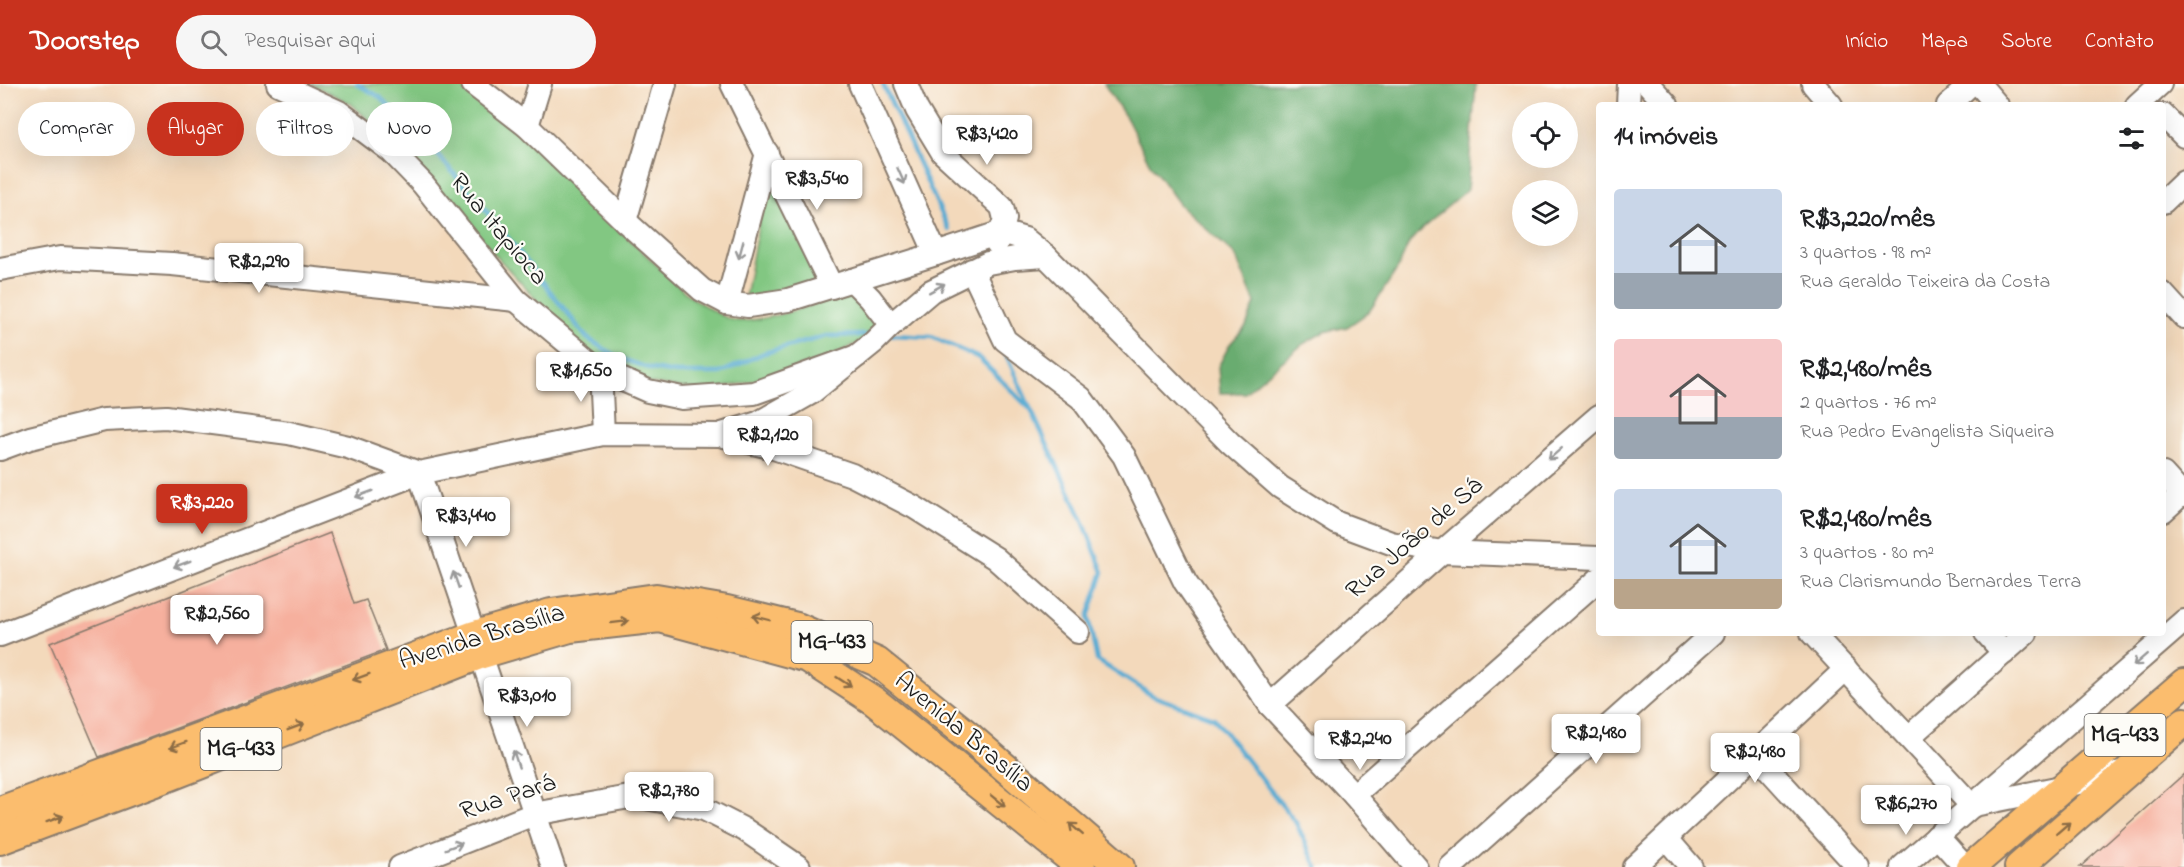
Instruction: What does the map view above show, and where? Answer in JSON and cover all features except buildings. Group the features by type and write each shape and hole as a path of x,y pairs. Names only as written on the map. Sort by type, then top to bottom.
{"main road":[{"name":"Avenida Brasília","path":"0,840 171,776 550,613 656,598 727,610 797,627 878,662 971,738 1120,867"},
{"name":"Avenida Brasília","path":"0,811 478,645 570,628 660,618 808,658 874,701 1081,867"},
{"name":"MG-433","path":"1971,867 2184,683"},
{"name":"MG-433","path":"2019,867 2184,722"}],"street":[{"name":"Rua Itapioca","path":"278,84 339,112 391,152 423,184 516,300 600,370 648,391 682,398 754,393 857,356"},
{"path":"473,84 527,126 625,221 702,290 727,303 748,306 778,302 842,284 1002,232 1025,239 1046,256 1230,443 1280,487 1337,523 1390,543 1442,552 1596,558"},
{"path":"527,126 540,84"},
{"path":"625,221 665,84"},
{"path":"732,84 767,153 842,284 870,298 891,324"},
{"path":"860,84 936,254"},
{"path":"906,84 917,110 943,153 1002,207 1005,219 1002,232 980,267"},
{"path":"1628,102 1629,84"},
{"path":"1648,84 1664,102"},
{"path":"1813,84 1828,102"},
{"path":"1951,102 1971,84"},
{"path":"1978,84 1994,102"},
{"path":"2166,118 2184,136"},
{"path":"727,303 767,153"},
{"path":"2166,199 2184,182"},
{"path":"720,435 758,423 811,393 931,291 980,267 1015,258 1046,256"},
{"path":"0,269 60,258 172,264 516,300"},
{"path":"980,267 1005,340 1082,398 1124,456 1185,582 1270,705 1354,795 1416,867"},
{"path":"2166,297 2184,317"},
{"path":"600,370 603,434"},
{"path":"0,449 30,438 104,420 166,417 309,438 348,447 419,473"},
{"name":"Rua João de Sá","path":"1270,705 1596,419"},
{"path":"0,635 419,473 603,434 720,435 774,448 852,475 914,507 995,558 1078,632"},
{"path":"419,473 553,867"},
{"path":"2166,477 2183,494 2166,508"},
{"path":"1354,795 1596,582"},
{"path":"1902,867 2184,621"},
{"path":"1451,867 1710,636"},
{"path":"1815,636 1972,806"},
{"path":"1989,636 2004,653"},
{"path":"1909,737 2023,636"},
{"path":"1634,867 1846,669"},
{"path":"1756,755 1858,867"},
{"path":"1972,806 2132,769"},
{"name":"Rua Pará","path":"400,867 534,814 635,796 704,809 745,830 799,867"},
{"path":"1937,836 1965,867"},
{"path":"1666,838 1691,867"}],"green space":[{"path":"311,84 458,84 474,94 522,137 688,295 715,312 733,320 757,320 845,294 858,296 877,324 860,342 830,357 745,383 704,391 639,382 580,347 404,156 452,156 452,102 366,102 366,118 354,107 354,102 348,102"},
{"path":"1104,84 1476,84 1467,190 1424,227 1408,245 1398,268 1369,312 1347,327 1324,332 1303,344 1245,393 1220,393 1218,367 1230,344 1246,326 1255,303 1235,255 1180,205 1150,164 1127,119"},
{"path":"769,166 826,282 744,303"}],"waterway":[{"path":"357,84 380,97 437,154 487,212 587,338 617,357 651,369 676,373 720,373 764,353 827,336 865,335"},
{"path":"883,84 949,230"},
{"path":"892,335 932,337 979,358 1031,410 1083,521 1103,572 1088,617 1097,660 1153,696 1214,718 1296,823 1317,867"},
{"path":"1004,350 1030,408"}]}
